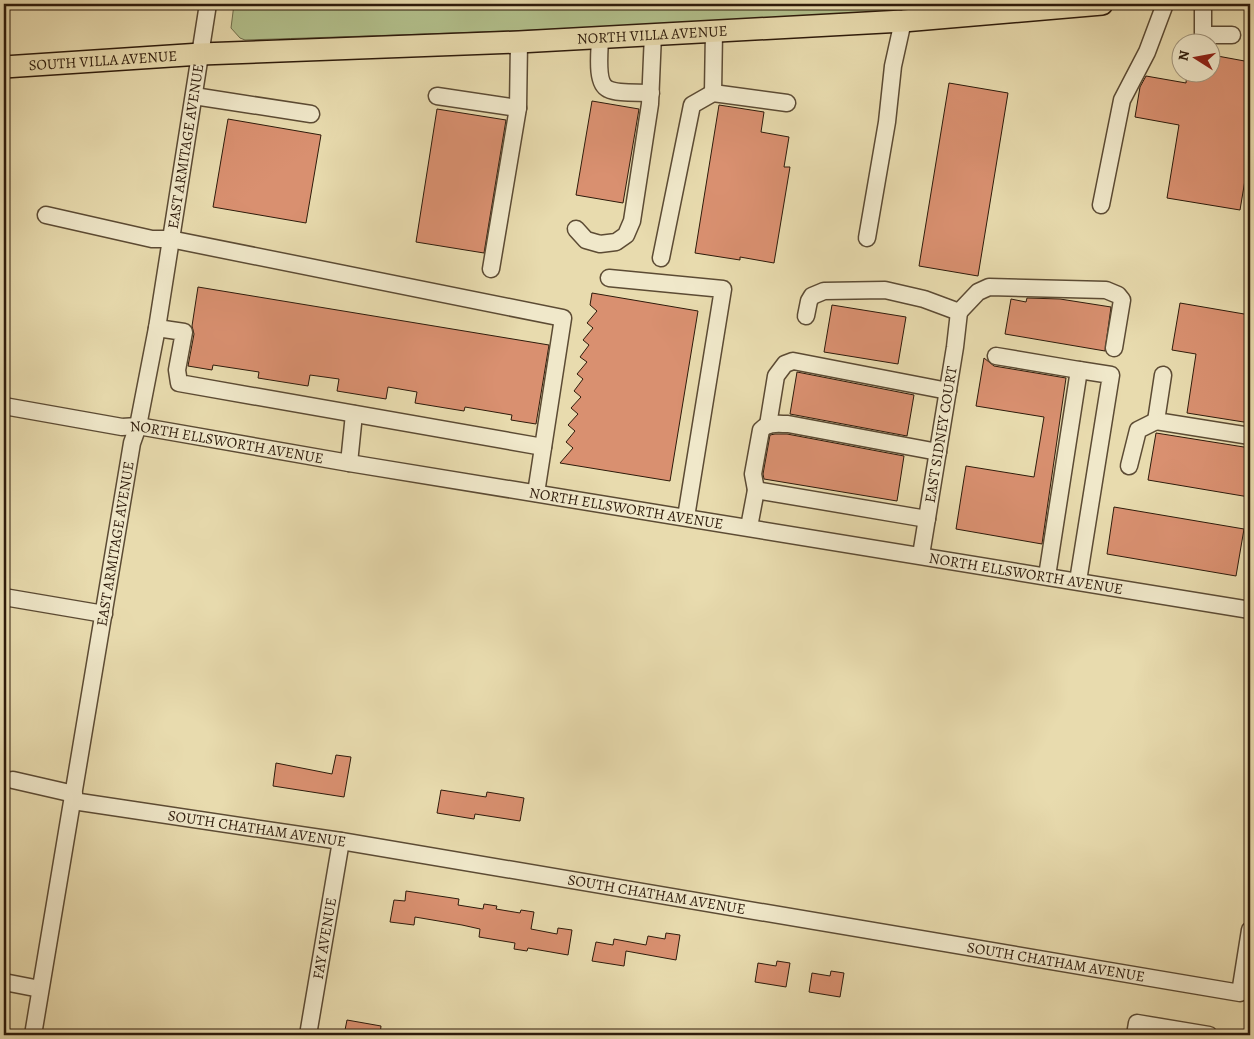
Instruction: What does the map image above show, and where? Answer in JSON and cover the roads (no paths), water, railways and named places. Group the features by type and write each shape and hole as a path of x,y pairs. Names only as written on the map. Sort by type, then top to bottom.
{"main road":[{"name":"NORTH VILLA AVENUE","path":"201,54 519,42 903,21 1102,4"},
{"name":"SOUTH VILLA AVENUE","path":"4,67 201,54"}],"street":[{"name":"EAST ARMITAGE AVENUE","path":"33,1035 132,443 138,426 157,328 208,4"},
{"path":"1102,205 1122,100 1147,52 1165,4"},
{"path":"1203,4 1204,35 1232,36"},
{"path":"867,238 887,122 893,66 903,21"},
{"path":"713,93 714,31"},
{"path":"576,229 586,240 600,244 616,242 626,235 632,221 651,93 653,34"},
{"path":"600,37 599,67 600,80 603,86 611,90 651,93"},
{"path":"491,269 518,108 519,42"},
{"path":"661,258 692,105 713,93 787,102"},
{"path":"194,96 311,114"},
{"path":"436,96 518,108"},
{"path":"46,216 152,239 170,239 563,318 536,493"},
{"path":"609,278 723,289 686,517"},
{"path":"806,316 808,301 812,296 824,291 885,290 924,299 959,312 978,292 989,287 1106,290 1118,294 1122,300 1114,348"},
{"name":"EAST SIDNEY COURT","path":"921,555 959,312"},
{"path":"157,328 184,332 177,370 179,383 543,447"},
{"path":"996,356 1111,375 1078,581"},
{"path":"768,426 776,376 785,364 792,361 948,391"},
{"path":"1047,576 1079,370"},
{"path":"1156,421 1163,375"},
{"name":"NORTH ELLSWORTH AVENUE","path":"4,406 122,427 138,426 349,463 1250,610"},
{"path":"349,463 354,414"},
{"path":"1129,466 1138,430 1156,421 1250,436"},
{"path":"749,527 756,490 754,474 761,430 768,426 788,424 938,452"},
{"path":"756,490 927,519"},
{"path":"4,597 104,614"},
{"name":"SOUTH CHATHAM AVENUE","path":"13,780 74,798 341,841 1240,993 1250,930"},
{"name":"FAY AVENUE","path":"308,1035 341,841"},
{"path":"4,982 40,990"},
{"path":"1135,1035 1137,1023 1209,1035"}]}
